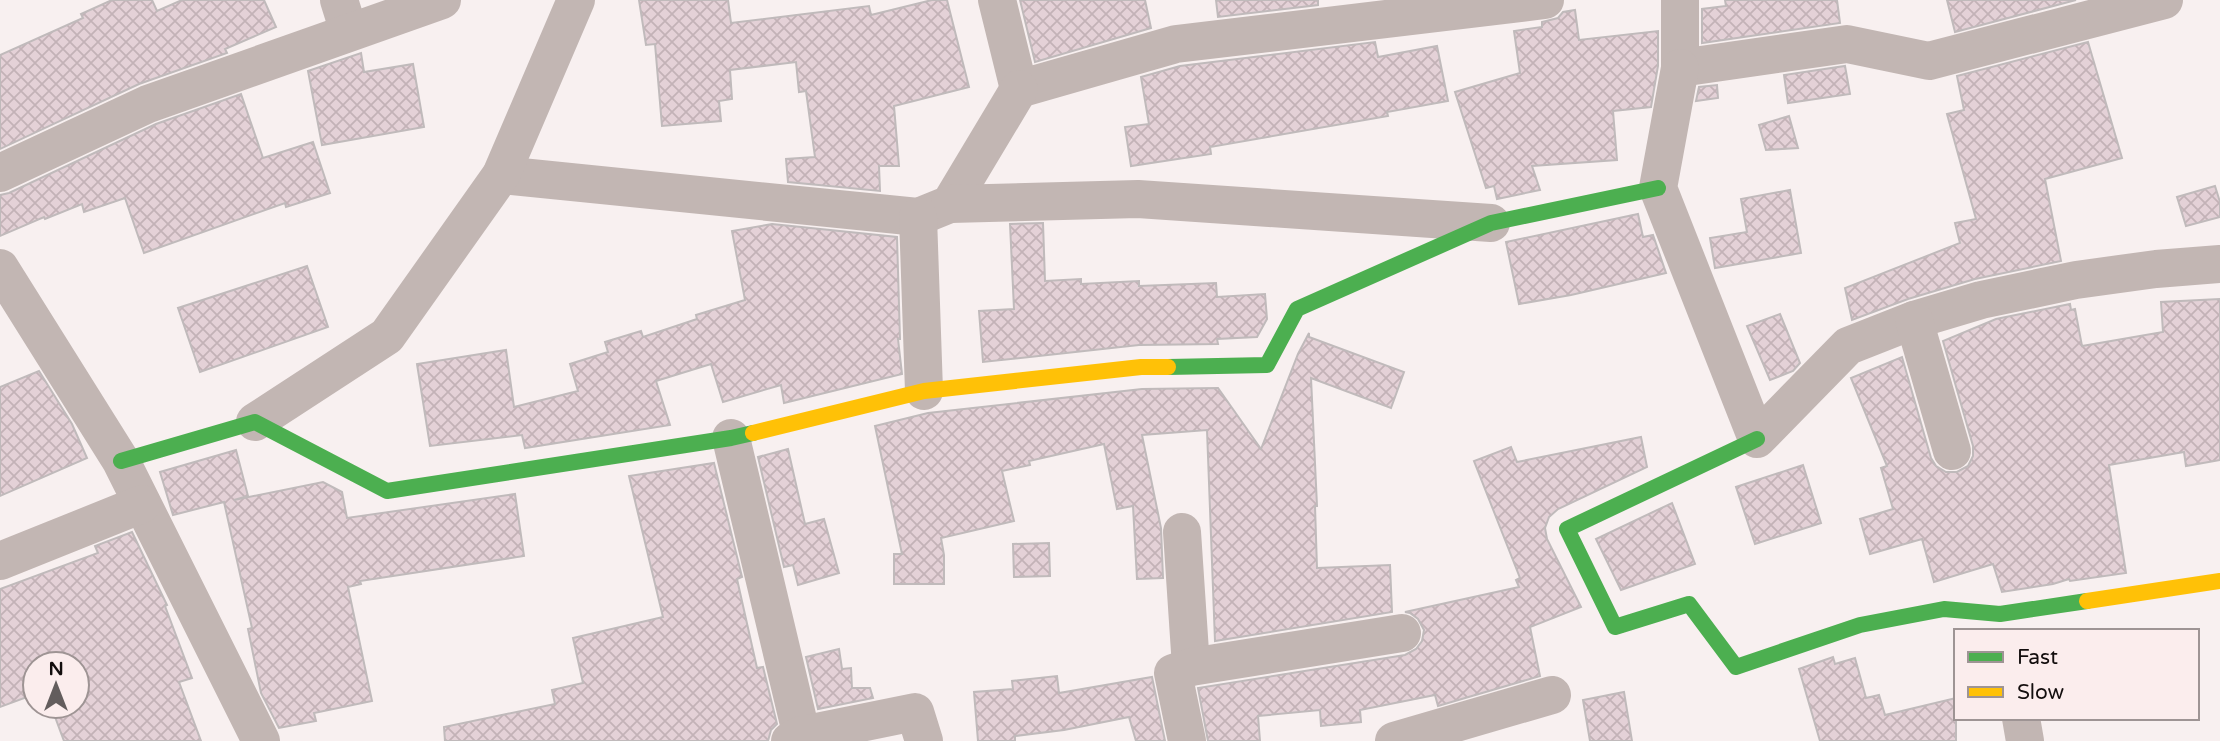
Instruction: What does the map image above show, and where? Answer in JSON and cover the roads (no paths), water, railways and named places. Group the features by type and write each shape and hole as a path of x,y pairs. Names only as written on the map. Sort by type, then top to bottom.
{"street":[{"path":"0,173 344,16 442,0"},
{"path":"121,461 255,422 387,336 501,175 576,0"},
{"path":"997,0 1019,89"},
{"path":"924,391 934,211 1019,89 1176,44 1329,13 1545,0"},
{"path":"1680,0 1680,68 1658,188 1757,439"},
{"path":"1680,68 1847,44 1929,61 2164,0"},
{"path":"501,175 934,211 1138,199 1491,223"},
{"path":"255,422 387,491 731,438 924,391 1141,367 1267,365 1297,309 1491,223 1658,188"},
{"path":"2220,264 2076,280 1981,300 1913,320 1848,346 1757,439 1567,529 1615,627 1689,604 1736,667 1860,625 1944,609 2002,622 2220,581"},
{"path":"0,268 121,461 261,741"},
{"path":"1913,320 1952,451"},
{"path":"731,438 798,739 915,712 924,741"},
{"path":"0,561 142,504"},
{"path":"1182,532 1191,667"},
{"path":"1186,741 1173,673 1191,667 1402,633"},
{"path":"1400,740 1552,695"},
{"path":"2021,720 2025,741"}]}
